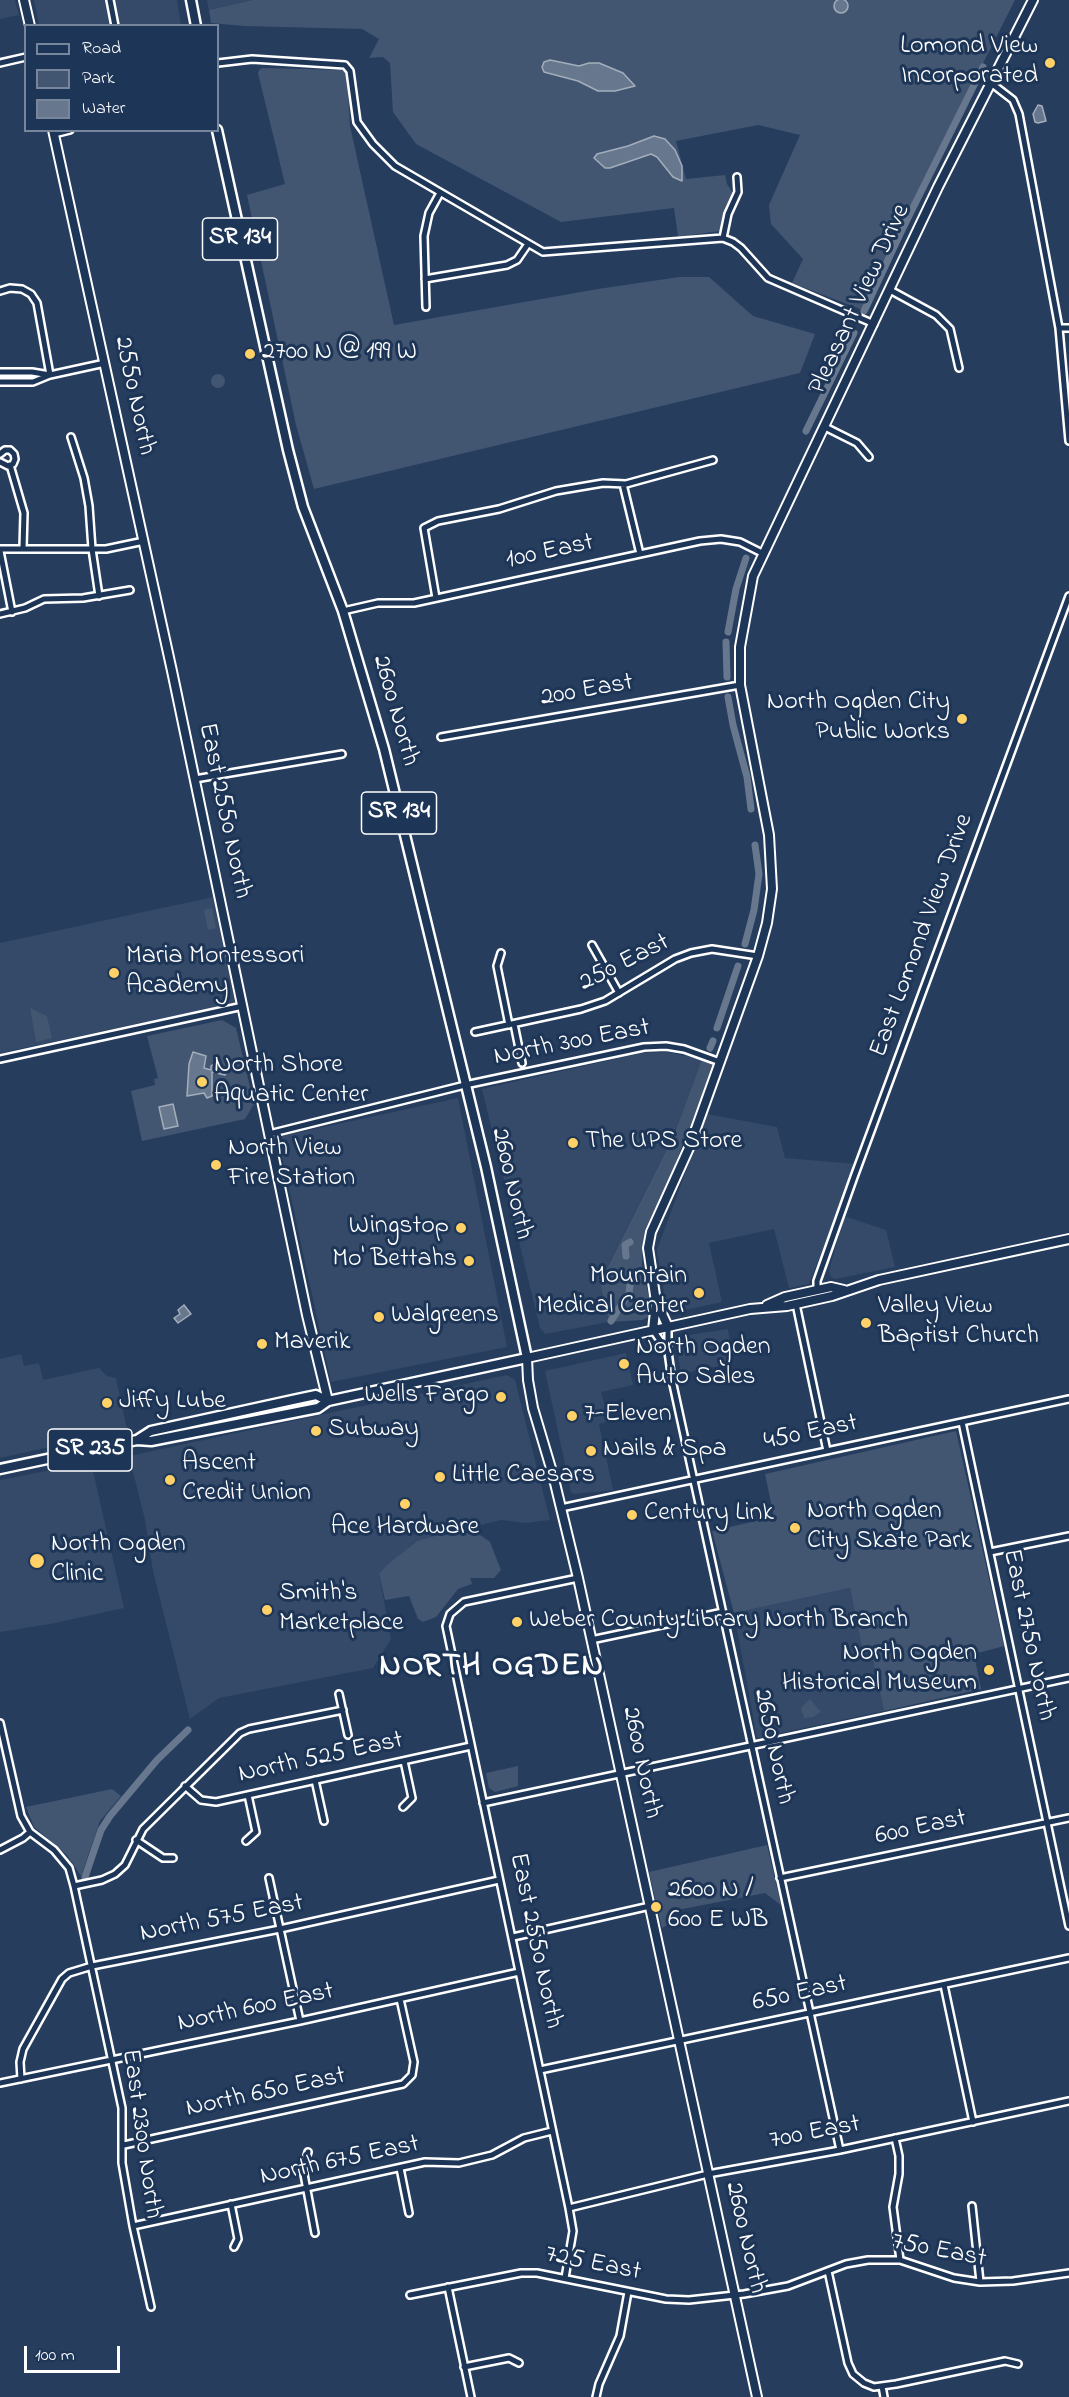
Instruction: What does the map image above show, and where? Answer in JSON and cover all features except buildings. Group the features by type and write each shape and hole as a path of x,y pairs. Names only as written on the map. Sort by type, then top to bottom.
{"main road":[{"path":"191,0 196,24"},
{"name":"2600 North","path":"217,132 288,450 303,507 343,611 384,749 486,1167 527,1358"},
{"name":"SR 235","path":"0,1469 137,1440 151,1441 318,1408 328,1401 527,1358"},
{"name":"SR 235","path":"137,1440 151,1431 261,1406 316,1395 328,1401"}],"street":[{"path":"24,0 30,24"},
{"path":"110,0 115,24"},
{"name":"Pleasant View Drive","path":"656,1302 648,1258 651,1232 689,1149 758,956 767,923 772,889 772,855 740,685 743,624 753,576 938,187 1033,0"},
{"path":"0,63 24,57"},
{"path":"219,63 252,59 345,65 350,71 357,122 373,144 395,166 543,252 723,238 741,248 768,278 874,324"},
{"path":"991,83 1013,100 1019,114 1059,328 1069,441"},
{"name":"2550 North","path":"54,132 172,671"},
{"path":"723,238 728,214 738,192 737,177"},
{"path":"426,307 425,228 429,213 440,193"},
{"path":"425,279 507,264 517,260 528,244"},
{"path":"0,291 10,288 22,289 31,294 37,303 50,375"},
{"path":"890,291 936,315 950,329 959,368"},
{"path":"1059,328 1069,328"},
{"path":"0,382 33,382 50,375 105,363"},
{"path":"0,372 32,372 50,375"},
{"path":"825,426 857,443 869,457"},
{"path":"71,437 84,478 89,506 99,596"},
{"path":"0,454 5,450 13,452 15,459 10,465 5,466 0,462"},
{"path":"436,598 424,528 438,521 499,509 556,491 603,483 623,484 713,460"},
{"path":"10,465 24,513 23,548"},
{"path":"623,484 640,554"},
{"name":"100 East","path":"343,611 378,603 414,603 700,541 721,539 740,542 764,554"},
{"path":"12,612 0,550 106,549 144,541"},
{"path":"0,614 12,612 44,599 99,596 130,590"},
{"name":"East Lomond View Drive","path":"817,1290 817,1281 854,1177 1066,617 1069,596"},
{"name":"East 2550 North","path":"172,671 243,1006"},
{"name":"200 East","path":"441,737 740,685"},
{"path":"195,779 342,754"},
{"path":"592,945 619,993"},
{"name":"250 East","path":"475,1032 581,1009 605,1001 675,959 691,953 712,949 758,956"},
{"path":"501,953 496,966 522,1063"},
{"path":"0,1059 243,1006 328,1401"},
{"name":"North 300 East","path":"269,1134 465,1086 644,1047 666,1046 684,1049 720,1062"},
{"path":"527,1358 764,1306 796,1304 832,1296 844,1290 879,1280 1069,1239"},
{"path":"764,1306 785,1297 831,1287 844,1290"},
{"path":"656,1302 668,1327"},
{"path":"653,1330 656,1302"},
{"path":"796,1304 827,1450"},
{"name":"2650 North","path":"668,1327 668,1352 694,1480 840,2150"},
{"name":"2650 North","path":"653,1330 668,1352"},
{"name":"2600 North","path":"527,1358 533,1408 578,1578 757,2397"},
{"name":"450 East","path":"561,1508 1069,1399"},
{"name":"East 2750 North","path":"962,1422 1069,1926"},
{"path":"990,1552 1069,1536"},
{"name":"East 2550 North","path":"565,2278 573,2231 569,2208 446,1626 450,1614 464,1602 578,1578"},
{"path":"591,1640 723,1612"},
{"path":"483,1803 1069,1678"},
{"path":"339,1694 348,1735"},
{"path":"74,1886 102,1880 115,1874 125,1865 143,1829 232,1738 242,1732 343,1710"},
{"path":"0,1723 21,1816 30,1832 0,1850"},
{"name":"North 525 East","path":"185,1786 201,1800 216,1802 471,1746"},
{"path":"0,1756 7,1755"},
{"path":"403,1807 412,1798 404,1761"},
{"path":"315,1780 324,1821"},
{"path":"246,1841 256,1832 248,1795"},
{"name":"600 East","path":"780,1878 1069,1818"},
{"name":"East 2300 North","path":"30,1832 54,1850 69,1868 74,1886 122,2108 124,2145 122,2163 151,2307"},
{"path":"136,1840 163,1858 173,1858"},
{"path":"268,1878 300,2021"},
{"name":"North 575 East","path":"21,2079 20,2062 23,2049 62,1979 69,1973 92,1966 280,1929 499,1880"},
{"path":"513,1937 650,1906"},
{"name":"650 East","path":"540,2070 1069,1958"},
{"name":"North 600 East","path":"0,2084 519,1972"},
{"path":"944,1985 973,2122"},
{"name":"North 650 East","path":"124,2145 403,2084 412,2075 414,2062 400,1999"},
{"name":"700 East","path":"569,2208 708,2174 840,2150 1069,2101"},
{"name":"North 675 East","path":"133,2226 425,2162 459,2163 492,2155 524,2138 552,2131"},
{"path":"895,2138 899,2156 899,2174 892,2207 900,2260"},
{"path":"308,2152 303,2169 315,2233"},
{"path":"400,2168 409,2213"},
{"path":"231,2204 238,2239 234,2247"},
{"path":"972,2206 980,2282"},
{"name":"750 East","path":"735,2295 788,2286 846,2264 868,2260 900,2260 954,2278 980,2282 1013,2281 1069,2273"},
{"path":"828,2271 848,2363 853,2374 864,2383 874,2387 1005,2361 1018,2364"},
{"name":"725 East","path":"410,2295 521,2273 537,2273 677,2300 735,2295"},
{"path":"448,2287 471,2397"},
{"path":"596,2397 599,2384 620,2336 628,2292"},
{"path":"464,2367 509,2358 519,2363"},
{"path":"882,2386 884,2397"}],"shaded area":[{"path":"0,0 15,0 19,15 0,19"},
{"path":"34,0 177,0 181,24 39,24"},
{"path":"207,0 253,0 209,10"},
{"name":"Maria Montessori Academy","path":"213,897 235,1003 0,1053 0,943"},
{"path":"665,1052 702,1059 674,1135 602,1277 598,1276 609,1322 545,1334 540,1328 482,1089 642,1053"},
{"path":"458,1098 507,1347 331,1382 278,1137"},
{"path":"707,1114 777,1127 785,1158 856,1164 809,1284 789,1288 774,1229 709,1243 722,1302 671,1313 667,1310 657,1250"},
{"path":"844,1216 886,1230 895,1267 835,1279 831,1277 829,1271"},
{"path":"728,1329 733,1363 681,1374 675,1337"},
{"path":"626,1353 633,1385 601,1392 609,1421 599,1424 613,1490 574,1494 571,1492 545,1371"},
{"path":"21,1354 24,1366 39,1363 43,1380 99,1368 107,1376 116,1378 127,1430 0,1458 0,1359"},
{"path":"507,1375 515,1380 550,1520 526,1523 501,1520 415,1542 379,1574 391,1639 373,1668 219,1698 190,1719 153,1571 145,1520 129,1456"},
{"path":"91,1462 124,1608 0,1632 0,1480"},
{"path":"850,1588 862,1646 870,1647 884,1711 757,1738 734,1613"}],"green space":[{"path":"253,0 1015,0 970,89 868,312 792,283 803,259 771,224 769,205 800,135 758,125 676,141 686,179 725,175 727,184 733,193 723,216 720,231 678,237 674,208 561,222 416,144 393,112 390,63 383,57 369,58 379,39 362,29 211,23 209,10"},
{"path":"263,68 344,70 347,73 350,126 394,325 598,289 679,277 709,277 753,316 815,334 800,373 314,489 296,425 247,195 285,184 258,73"},
{"path":"218,374 223,376 225,381 223,386 218,388 213,386 211,381 213,376"},
{"path":"212,908 216,928 208,930 204,910"},
{"path":"30,1008 47,1016 52,1038 36,1042"},
{"name":"North Shore Aquatic Center","path":"222,1020 236,1028 254,1104 245,1119 142,1141 131,1091 155,1085 154,1079 158,1078 147,1036"},
{"path":"702,1059 714,1064 667,1185 645,1229 642,1268 652,1309 651,1316 642,1320 609,1322 598,1275 603,1276 674,1135"},
{"path":"956,1431 1004,1646 974,1654 981,1689 884,1711 870,1647 862,1647 850,1588 734,1613 712,1531 774,1517 765,1474"},
{"path":"472,1529 490,1542 501,1570 494,1578 470,1578 472,1584 458,1589 436,1617 423,1622 418,1619 409,1596 385,1600 379,1574 387,1565 417,1541 435,1536 467,1533"},
{"path":"810,1699 821,1712 813,1717 804,1718 801,1708"},
{"path":"518,1766 518,1786 495,1792 489,1788 486,1773"},
{"path":"112,1789 121,1796 100,1821 81,1876 67,1855 34,1827 26,1807"},
{"path":"767,1845 781,1905 765,1893 672,1911 669,1924 662,1928 649,1872"}],"water":[{"path":"841,-1 846,1 848,6 846,11 841,13 836,11 834,6 836,1"},
{"path":"550,60 579,66 599,63 623,73 635,86 615,91 598,91 578,81 544,72 542,67 544,62"},
{"path":"1038,105 1042,106 1046,121 1038,123 1035,122 1033,114"},
{"path":"654,136 665,139 675,150 682,166 682,181 673,177 657,157 651,154 610,168 605,168 594,158 597,154"},
{"path":"193,1052 206,1056 204,1068 211,1070 211,1066 215,1063 229,1069 225,1075 212,1072 212,1096 207,1098 204,1093 187,1096 189,1064"},
{"path":"173,1104 178,1126 164,1129 159,1107"},
{"path":"184,1305 191,1314 178,1323 174,1318 180,1314 178,1310"}],"waterway":[{"path":"864,311 983,67"},
{"path":"806,431 854,333"},
{"path":"728,632 736,589 746,558"},
{"path":"726,642 727,677"},
{"path":"728,697 747,777 751,809"},
{"path":"745,944 754,910 759,874 755,845"},
{"path":"717,1028 738,966"},
{"path":"710,1048 713,1041"},
{"path":"626,1256 625,1245 630,1242"},
{"path":"611,1321 629,1293 630,1285"},
{"path":"85,1877 101,1830 110,1816 157,1760 188,1730"}],"place":[{"name":"Lomond View Incorporated","path":"1050,63"},
{"name":"2700 N @ 199 W","path":"250,354"},
{"name":"North Ogden City Public Works","path":"962,719"},
{"name":"Maria Montessori Academy","path":"114,973"},
{"name":"North Shore Aquatic Center","path":"202,1082"},
{"name":"The UPS Store","path":"573,1143"},
{"name":"North View Fire Station","path":"216,1165"},
{"name":"Wingstop","path":"461,1228"},
{"name":"Mo' Bettahs","path":"469,1261"},
{"name":"Mountain Medical Center","path":"699,1293"},
{"name":"Walgreens","path":"379,1317"},
{"name":"Valley View Baptist Church","path":"866,1323"},
{"name":"Maverik","path":"262,1344"},
{"name":"North Ogden Auto Sales","path":"624,1364"},
{"name":"Wells Fargo","path":"501,1397"},
{"name":"Jiffy Lube","path":"107,1403"},
{"name":"7-Eleven","path":"572,1416"},
{"name":"Subway","path":"316,1431"},
{"name":"Nails & Spa","path":"591,1451"},
{"name":"Little Caesars","path":"440,1477"},
{"name":"Ascent Credit Union","path":"170,1480"},
{"name":"Ace Hardware","path":"405,1504"},
{"name":"Century Link","path":"632,1515"},
{"name":"North Ogden City Skate Park","path":"795,1528"},
{"name":"North Ogden Clinic","path":"37,1561"},
{"name":"Smith's Marketplace","path":"267,1610"},
{"name":"Weber County Library North Branch","path":"517,1622"},
{"name":"North Ogden Historical Museum","path":"989,1670"},
{"name":"2600 N / 600 E WB","path":"656,1907"}],"district":[{"name":"NORTH OGDEN","path":"492,1669"}]}
